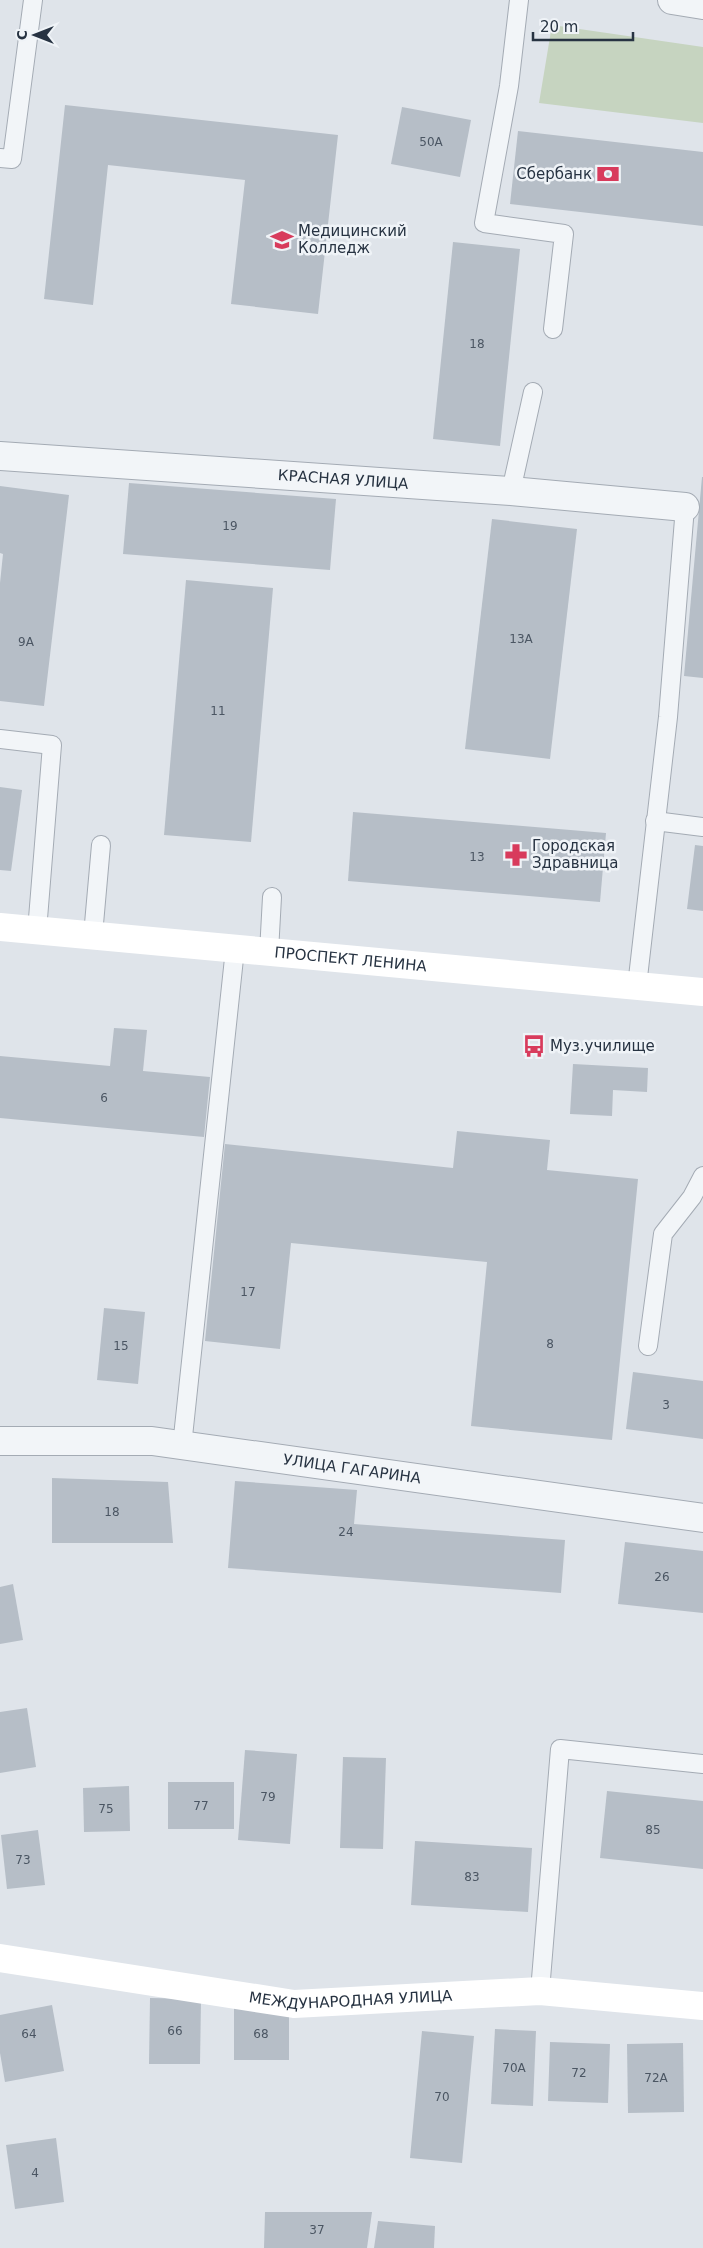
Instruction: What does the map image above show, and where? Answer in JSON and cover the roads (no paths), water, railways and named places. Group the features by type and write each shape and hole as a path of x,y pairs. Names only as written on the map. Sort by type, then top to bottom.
{"main road":[{"name":"ПРОСПЕКТ ЛЕНИНА","path":"0,927 703,992"},
{"name":"МЕЖДУНАРОДНАЯ УЛИЦА","path":"0,1958 294,2004 540,1991 703,2006"}],"street":[{"path":"672,0 703,5"},
{"name":"КРАСНАЯ УЛИЦА","path":"0,456 511,491 685,507"},
{"name":"УЛИЦА ГАГАРИНА","path":"0,1441 152,1441 703,1518"}],"lane":[{"path":"0,158 12,159 33,0"},
{"path":"519,0 509,86 484,223 564,234 553,329"},
{"path":"511,491 533,392"},
{"path":"637,986 654,821 668,717 685,507"},
{"path":"0,739 52,745 37,931"},
{"path":"654,821 703,827"},
{"path":"93,936 102,845"},
{"path":"269,952 272,897"},
{"path":"182,1446 235,949"},
{"path":"648,1346 663,1234 692,1197 703,1176"},
{"path":"540,1991 560,1749 703,1764"}],"place":[{"name":"Сбербанк","path":"608,174"},
{"name":"Медицинский Колледж","path":"282,240"},
{"name":"Городская Здравница","path":"516,855"},
{"name":"Муз.училище","path":"534,1046"}]}
